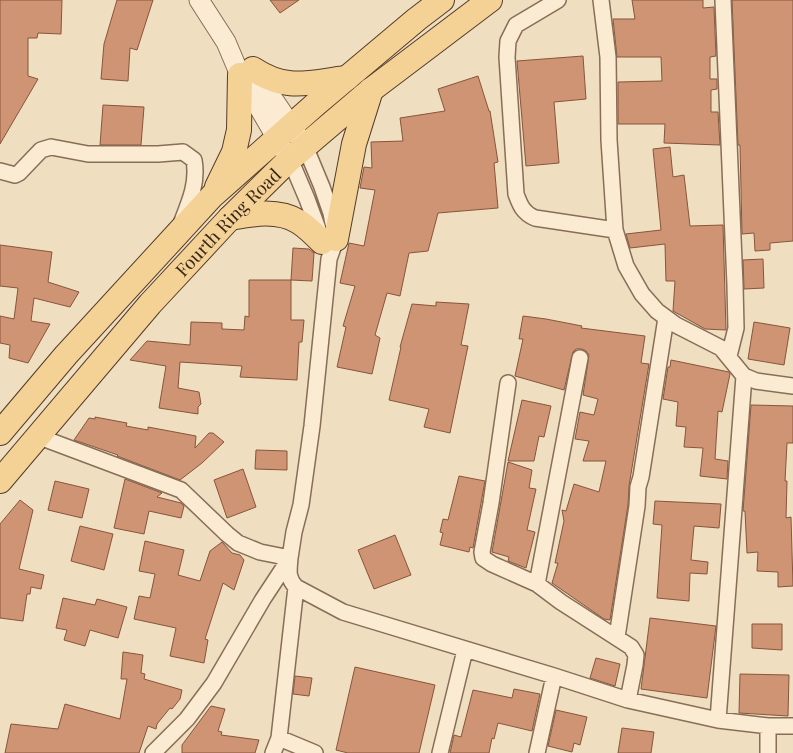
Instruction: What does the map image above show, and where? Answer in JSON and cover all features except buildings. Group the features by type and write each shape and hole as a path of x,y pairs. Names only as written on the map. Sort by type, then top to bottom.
{"main road":[{"name":"Fourth Ring Road","path":"0,434 66,355 212,196 347,78 442,0"},
{"name":"Fourth Ring Road","path":"0,481 150,304 230,218 297,152 371,90 490,0"},
{"path":"212,196 234,152 247,72 298,85 347,78"},
{"path":"230,218 255,214 279,214 298,221 329,247 354,144 371,90"}],"street":[{"path":"199,0 297,152 307,199 329,247 312,426 290,558 289,575 291,582 296,587 343,612 628,700 718,720 768,726 793,726"},
{"path":"558,0 516,26 508,41 516,194 527,214 535,218 615,230"},
{"path":"601,0 608,57 608,140 615,230 626,266 642,294 666,318 721,348 744,376 756,382 793,386"},
{"path":"723,0 736,328 729,356"},
{"path":"0,171 15,175 20,173 41,150 51,147 88,154 158,154 179,151 186,153 194,160 196,170 195,184 191,199 176,234"},
{"path":"617,637 637,506 638,488 666,318"},
{"path":"537,584 580,358"},
{"path":"718,720 744,376"},
{"path":"508,383 482,552 484,558 492,564 537,584 561,602 631,647 636,655 636,666 628,700"},
{"path":"37,436 181,490 238,543 260,552 290,558"},
{"path":"153,753 187,719 214,683 263,599 290,558"},
{"path":"273,753 279,738 296,587"},
{"path":"440,753 465,650"},
{"path":"537,753 554,676"},
{"path":"768,726 768,753"},
{"path":"279,738 315,753"}]}
